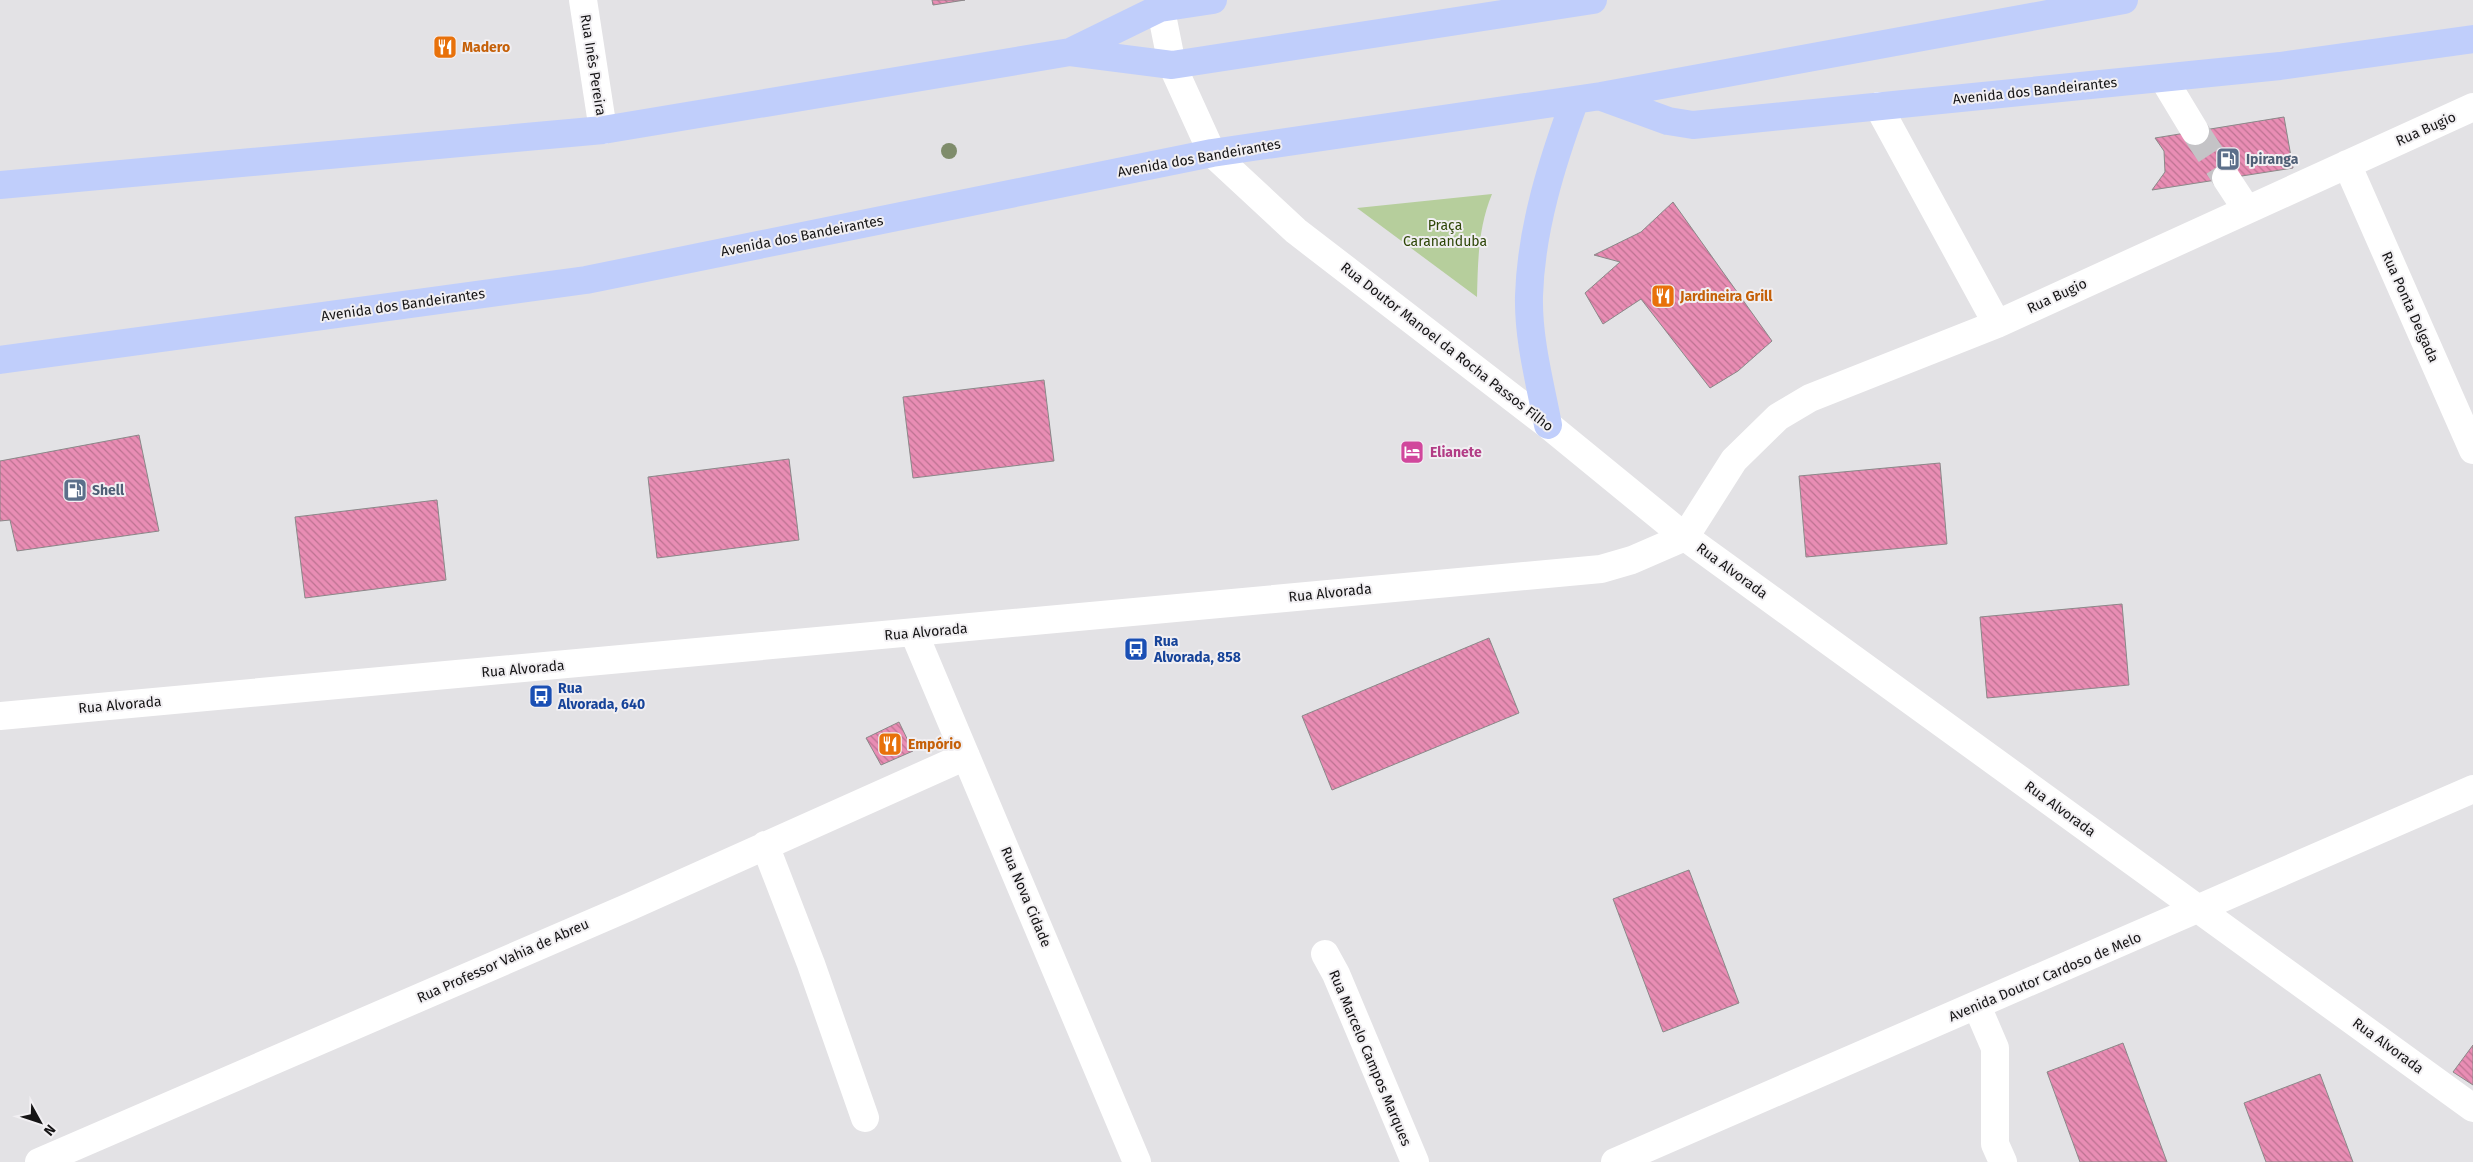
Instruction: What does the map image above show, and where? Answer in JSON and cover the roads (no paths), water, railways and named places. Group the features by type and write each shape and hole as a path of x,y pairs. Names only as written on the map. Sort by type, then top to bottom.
{"highway":[{"path":"1070,52 1160,4 1213,0"},
{"path":"1,182 603,130 1070,52 1172,65 1593,0"},
{"name":"Avenida dos Bandeirantes","path":"0,360 586,280 1212,153 1588,98 2124,0"},
{"name":"Avenida dos Bandeirantes","path":"1588,98 1668,121 1693,125 2280,66 2473,39"},
{"path":"1548,425 1533,346 1529,297 1534,251 1545,193 1558,146 1588,98"}],"street":[{"name":"Rua Inês Pereira","path":"583,0 603,130"},
{"path":"1160,4 1172,65 1212,153"},
{"path":"2163,78 2195,131"},
{"path":"1878,106 1997,324"},
{"name":"Rua Bugio","path":"1685,537 1734,460 1778,418 1810,398 1997,324 2473,107"},
{"name":"Rua Doutor Manoel da Rocha Passos Filho","path":"1212,153 1296,231 1548,425 1685,537"},
{"name":"Rua Ponta Delgada","path":"2348,164 2473,450"},
{"path":"2226,178 2247,210"},
{"name":"Rua Alvorada","path":"0,716 1601,568 1632,560 1685,537 2473,1108"},
{"name":"Rua Nova Cidade","path":"914,633 1137,1162"},
{"name":"Rua Professor Vahia de Abreu","path":"39,1162 629,907 966,756"},
{"name":"Avenida Doutor Cardoso de Melo","path":"1615,1162 2199,910 2473,789"},
{"path":"765,845 812,964 865,1118"},
{"name":"Rua Marcelo Campos Marques","path":"1325,954 1336,974 1414,1162"},
{"path":"1976,1006 1995,1048 1995,1144 2003,1162"}],"tunnel":[{"path":"2195,131 2226,178"}],"place":[{"name":"Madero","path":"445,47"},
{"name":"Ipiranga","path":"2228,159"},
{"name":"Jardineira Grill","path":"1663,296"},
{"name":"Elianete","path":"1412,452"},
{"name":"Shell","path":"75,490"},
{"name":"Rua Alvorada, 858","path":"1136,649"},
{"name":"Rua Alvorada, 640","path":"541,696"},
{"name":"Empório","path":"890,744"}],"park label":[{"name":"Praça Carananduba","path":"1445,234"}]}
